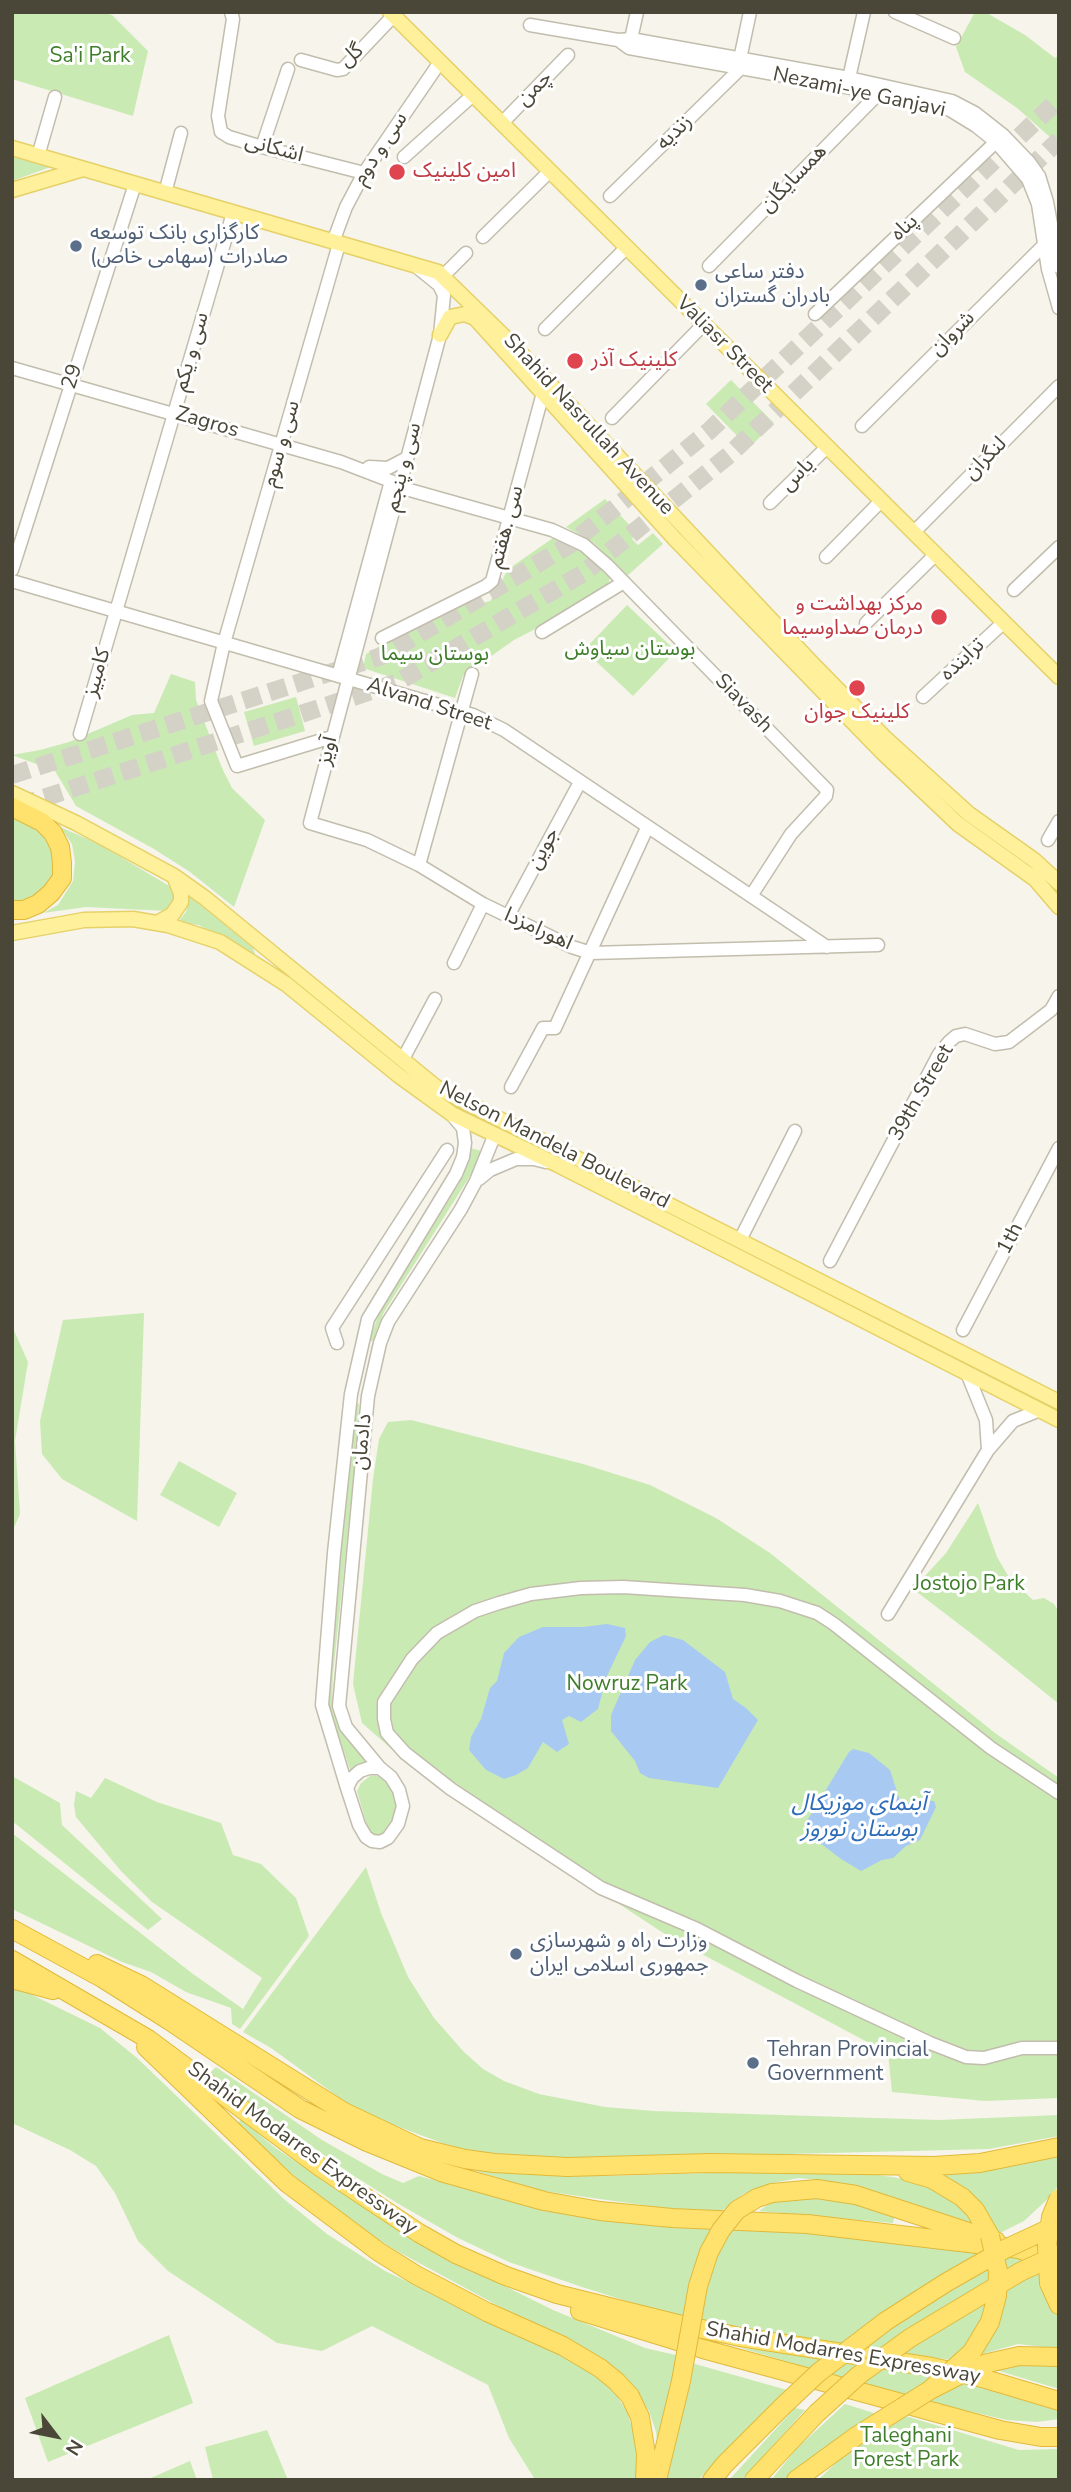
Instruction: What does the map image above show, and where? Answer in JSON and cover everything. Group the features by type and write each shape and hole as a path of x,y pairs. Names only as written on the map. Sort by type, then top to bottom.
{"highway":[{"path":"12,807 42,822 52,833 60,847 62,878 38,904 24,910 12,910"},
{"name":"Shahid Modarres Expressway","path":"12,1929 58,1952 170,2021 300,2109 367,2142 454,2176 544,2201 600,2211 671,2218 807,2224 1019,2249 1059,2264"},
{"path":"58,1952 102,1966 141,1985 344,2112 420,2148 441,2154 494,2163 567,2167 709,2163 888,2166 980,2163 1059,2147"},
{"name":"Shahid Modarres Expressway","path":"12,1960 173,2056 320,2166 419,2233 456,2254 527,2284 674,2323 740,2337 932,2367 982,2378 1059,2401"},
{"path":"12,1979 73,1995"},
{"path":"118,2021 287,2183 380,2252 416,2275 487,2312 563,2346 616,2381 629,2396 640,2417 646,2454 645,2480"},
{"path":"888,2166 932,2179 962,2197 975,2210 990,2236 998,2272 997,2296 990,2322 972,2352 930,2390"},
{"path":"657,2480 681,2381 698,2286 709,2252 721,2230 737,2210 772,2193 817,2189 856,2195 1019,2249"},
{"path":"1059,2198 1051,2217 1047,2246 1049,2283 1059,2305"},
{"path":"712,2480 782,2407 826,2366 886,2321 947,2282 1059,2224"},
{"path":"754,2480 817,2413 859,2375 910,2338 1020,2272 1059,2254"},
{"path":"527,2284 578,2310 703,2349 1000,2430 1041,2437 1059,2437"},
{"path":"796,2480 855,2437 930,2390 979,2365 1019,2356 1059,2357"}],"main road":[{"name":"Valiasr Street","path":"393,13 1059,677"},
{"name":"Shahid Nasrullah Avenue","path":"12,148 434,270 443,276 515,347 884,737 969,814 1034,860 1059,883"},
{"path":"12,190 84,169"},
{"name":"Shahid Nasrullah Avenue","path":"440,335 450,317 460,314 470,315 482,324 674,538 883,753 958,824 1035,878 1059,907"},
{"name":"Nelson Mandela Boulevard","path":"12,793 76,823 174,876 205,898 436,1087 1059,1402"},
{"path":"157,923 172,915 181,902 181,893 174,876"},
{"name":"Nelson Mandela Boulevard","path":"12,933 84,920 132,919 157,923 214,940 257,964 288,986 398,1075 452,1114 556,1164 1059,1420"},
{"path":"257,964 267,961 268,950"},
{"path":"288,986 286,975 293,972 298,974"},
{"path":"436,1087 495,1134"}],"street":[{"name":"اشکانی","path":"231,12 233,19 218,126 225,135 364,173"},
{"path":"625,39 637,12"},
{"path":"740,64 750,12"},
{"path":"849,78 864,12"},
{"path":"895,12 911,16 954,38"},
{"name":"گل","path":"301,60 337,70 343,69 393,13"},
{"name":"Nezami-ye Ganjavi","path":"530,25 625,39 629,48 849,78 879,89"},
{"name":"چمن","path":"502,123 568,55"},
{"name":"سی و دوم","path":"336,243 346,207 364,173 440,62"},
{"name":"Nezami-ye Ganjavi","path":"740,64 879,89 928,102 950,110 999,139 1029,162 1039,176 1047,202 1050,240 1048,269 1059,308"},
{"name":"زندیه","path":"610,196 740,64"},
{"path":"262,147 288,68"},
{"name":"همسایگان","path":"709,266 879,89"},
{"path":"404,157 473,95"},
{"path":"38,156 55,97"},
{"path":"165,193 181,133"},
{"name":"پناه","path":"815,314 999,139"},
{"path":"483,237 550,171"},
{"name":"29","path":"12,569 135,184"},
{"name":"سی و یکم","path":"116,612 233,213"},
{"name":"Nezami-ye Ganjavi","path":"1050,240 1059,267"},
{"name":"شروان","path":"862,426 1050,240"},
{"name":"سی و سوم","path":"332,737 237,766 211,701 224,643 336,243"},
{"path":"545,330 626,248"},
{"path":"443,276 466,253"},
{"name":"سی و پنجم","path":"342,678 395,484 407,458 440,335 444,301 442,289 415,265"},
{"path":"612,418 704,324"},
{"name":"Zagros","path":"12,368 341,462 395,484"},
{"name":"لنگران","path":"913,533 1059,386"},
{"name":"سی .هفتم","path":"382,638 492,581 544,393"},
{"name":"یاس","path":"770,503 827,447"},
{"path":"341,462 388,468 407,458"},
{"name":"Siavash","path":"395,484 566,535 592,551 827,790 826,796 791,835 751,896"},
{"path":"826,557 881,501"},
{"path":"1014,590 1059,547"},
{"path":"866,623 935,555"},
{"name":"Alvand Street","path":"12,581 461,711 504,730 827,947"},
{"path":"542,632 624,582"},
{"name":"کامبیز","path":"80,734 116,612"},
{"name":"ترابنده","path":"923,697 1004,622"},
{"path":"419,865 472,674"},
{"name":"آویز","path":"310,822 332,737 342,678"},
{"name":"جوین","path":"508,916 580,782"},
{"path":"1048,839 1059,821"},
{"name":"اهورامزدا","path":"310,822 367,839 419,865 483,904 572,947 591,953 827,947"},
{"path":"511,1087 543,1028 555,1028 647,828"},
{"path":"454,963 483,904"},
{"path":"827,947 878,945"},
{"name":"39th Street","path":"830,1261 939,1055 949,1042 956,1036 965,1034 995,1044 1004,1044 1055,1009 1059,996"},
{"path":"403,1059 435,999"},
{"name":"دادمان","path":"347,1788 322,1705 334,1553 351,1394 368,1319 460,1164 464,1149 463,1128 452,1114"},
{"path":"740,1240 795,1131"},
{"name":"دادمان","path":"380,1768 346,1727 340,1706 368,1395 388,1322 476,1181 495,1134"},
{"name":"1th","path":"963,1330 1059,1149"},
{"path":"337,1343 332,1328 447,1150"},
{"path":"476,1181 490,1170 516,1159 534,1159 556,1164"},
{"path":"356,1368 373,1373"},
{"path":"967,1373 986,1419 988,1450"},
{"path":"888,1614 988,1450 1013,1422 1040,1410"},
{"path":"1059,1793 991,1748 817,1613 780,1601 745,1595 623,1587 581,1588 531,1594 499,1603 475,1611 437,1633 412,1659 384,1702 387,1732 405,1754 451,1789 601,1888 696,1929 797,1981 966,2057 984,2058 1021,2048 1059,2048"},
{"path":"369,1768 380,1768 391,1777 399,1790 403,1806 398,1824 388,1838 380,1842 366,1837 359,1825 347,1788 352,1778 369,1768"}],"green space":[{"name":"Sa'i Park","path":"12,12 101,12 112,15 148,51 133,116 12,79"},
{"path":"975,12 985,12 1025,35 1055,58 1059,55 1059,145 1017,108 965,72 956,47"},
{"path":"12,153 56,165 12,181"},
{"path":"731,380 774,423 749,448 706,404"},
{"path":"605,499 637,533 632,539 638,545 653,533 663,544 627,576 594,543 566,527"},
{"name":"بوستان سیما","path":"553,538 582,552 610,578 608,584 514,640 463,676 455,698 363,668 366,654 411,628 468,600 479,604 490,601 507,570"},
{"name":"بوستان سیاوش","path":"627,605 676,651 633,696 584,650"},
{"path":"171,674 195,682 196,700 232,788 265,820 234,907 190,872 76,806 55,771 12,755 69,742 132,715 154,713"},
{"path":"296,697 305,731 254,746 244,712"},
{"path":"16,819 50,836 56,867 43,891 33,898 12,902 12,820"},
{"path":"60,827 99,844 171,887 177,897 168,911 86,907 43,913 58,905 73,881 75,862 72,844"},
{"path":"185,892 253,948 255,954 252,956 199,925 183,923 180,919 188,904"},
{"path":"470,1148 482,1151 475,1168 384,1312 373,1341 369,1341 380,1311 459,1184"},
{"path":"144,1313 137,1521 62,1479 42,1454 40,1421 63,1320"},
{"path":"12,1326 28,1362 15,1441 20,1514 12,1532"},
{"path":"355,1403 359,1404 356,1456 332,1700 335,1716 344,1735 370,1762 358,1765 351,1772 329,1709 328,1688"},
{"name":"Nowruz Park","path":"411,1420 583,1464 650,1485 716,1518 770,1553 995,1733 1059,1778 1059,2098 985,2101 892,2092 888,2053 668,1936 420,1774 362,1723 353,1684 379,1439 388,1422"},
{"path":"179,1461 237,1493 219,1527 160,1495"},
{"name":"Jostojo Park","path":"978,1503 997,1557 1010,1579 1033,1600 1044,1598 1054,1604 1059,1612 1059,1704 913,1589 946,1553"},
{"path":"12,1776 60,1803 62,1825 162,1919 148,1930 12,1821"},
{"path":"370,1776 380,1776 396,1796 397,1812 385,1834 378,1837 369,1833 357,1791 361,1783"},
{"path":"105,1778 157,1802 221,1823 233,1855 261,1864 296,1898 309,1936 240,2029 232,2024 231,2008 186,1992 151,1972 122,1962 12,1909 12,1833 193,1974 243,2009 262,1978 152,1902 121,1871 76,1817 76,1791 91,1798"},
{"path":"366,1867 381,1913 408,1977 434,2018 464,2052 483,2069 504,2081 539,2094 605,2107 654,2111 939,2120 1059,2115 1059,2136 989,2149 572,2162 490,2156 442,2143 375,2118 348,2104 271,2048 243,2032"},
{"path":"12,1985 100,2028 136,2057 285,2200 327,2234 385,2271 586,2366 611,2386 627,2412 635,2436 637,2480 533,2480 509,2438 488,2385 372,2326 322,2351 277,2343 168,2271 138,2241 115,2193 96,2166 70,2150 12,2123"},
{"path":"216,2067 322,2140 403,2183 419,2176 524,2205 586,2214 861,2236 1042,2264 1050,2300 1059,2314 1059,2349 1018,2344 957,2361 684,2319 582,2287 509,2262 458,2238 397,2203 351,2174 209,2074"},
{"path":"241,2119 274,2147 414,2241 553,2310 645,2348 680,2356 658,2452 656,2432 649,2411 635,2392 532,2324 395,2250 330,2208 237,2124"},
{"path":"1059,2154 1059,2184 1052,2195 1024,2221 998,2234 934,2172"},
{"path":"446,2162 520,2173 607,2176 779,2171 872,2174 911,2180 945,2193 959,2204 972,2224 829,2181 799,2178 773,2183 743,2194 722,2211 671,2209 543,2191"},
{"path":"809,2193 895,2213 893,2223 759,2211 773,2201"},
{"path":"169,2335 193,2403 48,2462 25,2398"},
{"path":"741,2348 854,2360 943,2379 1059,2411 1059,2419 1037,2422 1007,2420 912,2398"},
{"path":"1059,2361 1059,2389 989,2368 999,2364"},
{"path":"688,2362 787,2390 698,2480 662,2480"},
{"path":"845,2404 877,2414 789,2480 771,2480 797,2448"},
{"path":"795,2408 805,2410 742,2480 729,2480"},
{"name":"Taleghani Forest Park","path":"902,2415 1019,2450 1059,2449 1059,2480 818,2480 839,2460"},
{"path":"267,2430 288,2480 213,2480 205,2447"},
{"path":"190,2461 197,2480 146,2480"}],"water":[{"path":"607,1624 625,1628 626,1636 606,1678 598,1709 581,1722 569,1716 562,1720 569,1744 557,1752 543,1742 528,1768 504,1779 486,1770 469,1750 471,1737 481,1719 490,1688 497,1681 504,1653 519,1637 543,1627"},
{"path":"664,1635 683,1640 725,1672 733,1699 758,1720 718,1788 649,1778 640,1773 635,1761 611,1731 611,1715 635,1660 650,1642"},
{"name":"آبنمای موزیکال بوستان نوروز","path":"853,1749 869,1753 890,1770 900,1801 904,1804 920,1800 934,1801 936,1807 920,1840 906,1846 893,1858 882,1860 861,1871 806,1832 805,1824"}],"tunnel":[{"path":"12,775 382,656 569,545 709,431 1059,99"},
{"path":"19,806 396,683 582,574 729,455 1059,140"}],"place":[{"name":"امین کلینیک","path":"397,172"},
{"name":"کارگزاری بانک توسعه صادرات (سهامی خاص)","path":"76,246"},
{"name":"دفتر ساعی بادران گستران","path":"701,285"},
{"name":"کلینیک آذر","path":"575,361"},
{"name":"مرکز بهداشت و درمان صداوسیما","path":"939,617"},
{"name":"کلینیک جوان","path":"857,688"},
{"name":"وزارت راه و شهرسازی جمهوری اسلامی ایران","path":"516,1954"},
{"name":"Tehran Provincial Government","path":"753,2063"}]}
